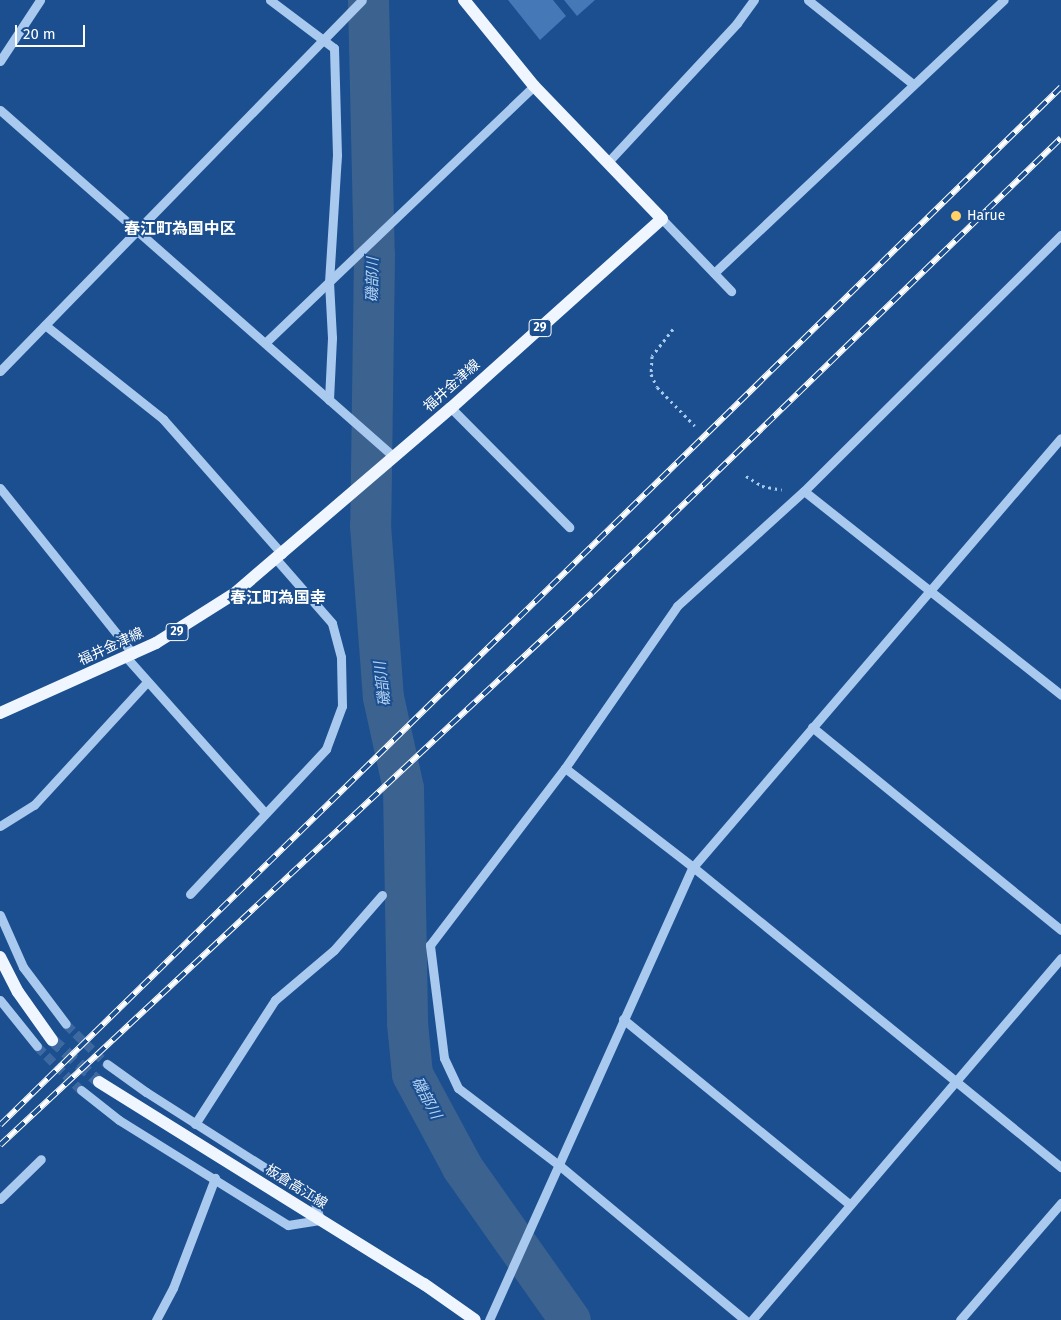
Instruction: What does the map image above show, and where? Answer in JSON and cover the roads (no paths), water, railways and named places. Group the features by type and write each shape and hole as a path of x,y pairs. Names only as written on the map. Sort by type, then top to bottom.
{"main road":[{"path":"464,0 534,86 662,219"},
{"name":"福井金津線","path":"0,713 129,656 183,628 215,608 279,556 451,408 662,219"},
{"path":"0,957 18,992 52,1040"},
{"name":"板倉高江線","path":"99,1082 320,1220 474,1320"}],"street":[{"path":"0,61 40,0"},
{"path":"270,0 324,38 334,48 337,84 329,282 332,338 332,403"},
{"path":"0,372 362,0"},
{"path":"608,162 737,23 754,0"},
{"path":"808,0 914,84"},
{"path":"714,273 1004,0"},
{"path":"265,344 336,273 400,215 534,86"},
{"path":"0,110 394,457"},
{"path":"662,219 730,291"},
{"path":"745,1320 560,1166 458,1088 444,1058 430,945 565,768 677,606 804,492 1061,234"},
{"path":"45,326 164,419 279,556 332,623 341,658 342,706 326,749 190,894"},
{"path":"451,408 569,527"},
{"path":"489,1320 560,1166 693,867 928,591 1058,450 1061,438"},
{"path":"0,488 147,682 265,813"},
{"path":"804,492 1061,695"},
{"path":"0,826 34,805 147,682"},
{"path":"812,727 1061,930"},
{"path":"565,768 693,867 956,1079 1061,1167"},
{"path":"195,1124 275,1000 334,950 382,895"},
{"path":"0,915 23,967 66,1024"},
{"path":"752,1320 1061,958"},
{"path":"2,1007 37,1046"},
{"path":"624,1019 850,1205"},
{"path":"81,1090 119,1120 288,1224 320,1220 314,1199 195,1124 107,1064"},
{"path":"0,1199 41,1159"},
{"path":"156,1320 173,1288 215,1178"},
{"path":"963,1319 1061,1203"}],"waterway":[{"name":"磯部川","path":"368,0 374,255 370,525 383,697 403,788 407,1023 412,1074 462,1167 570,1320"}],"tunnel":[{"path":"66,1024 107,1064"},
{"path":"52,1040 99,1082"},
{"path":"37,1046 81,1090"}],"railway":[{"path":"0,1125 1061,87"},
{"path":"0,1145 592,593 1061,138"}],"place":[{"name":"Harue","path":"956,216"}],"district":[{"name":"春江町為国中区","path":"180,229"},
{"name":"春江町為国幸","path":"278,598"}]}
